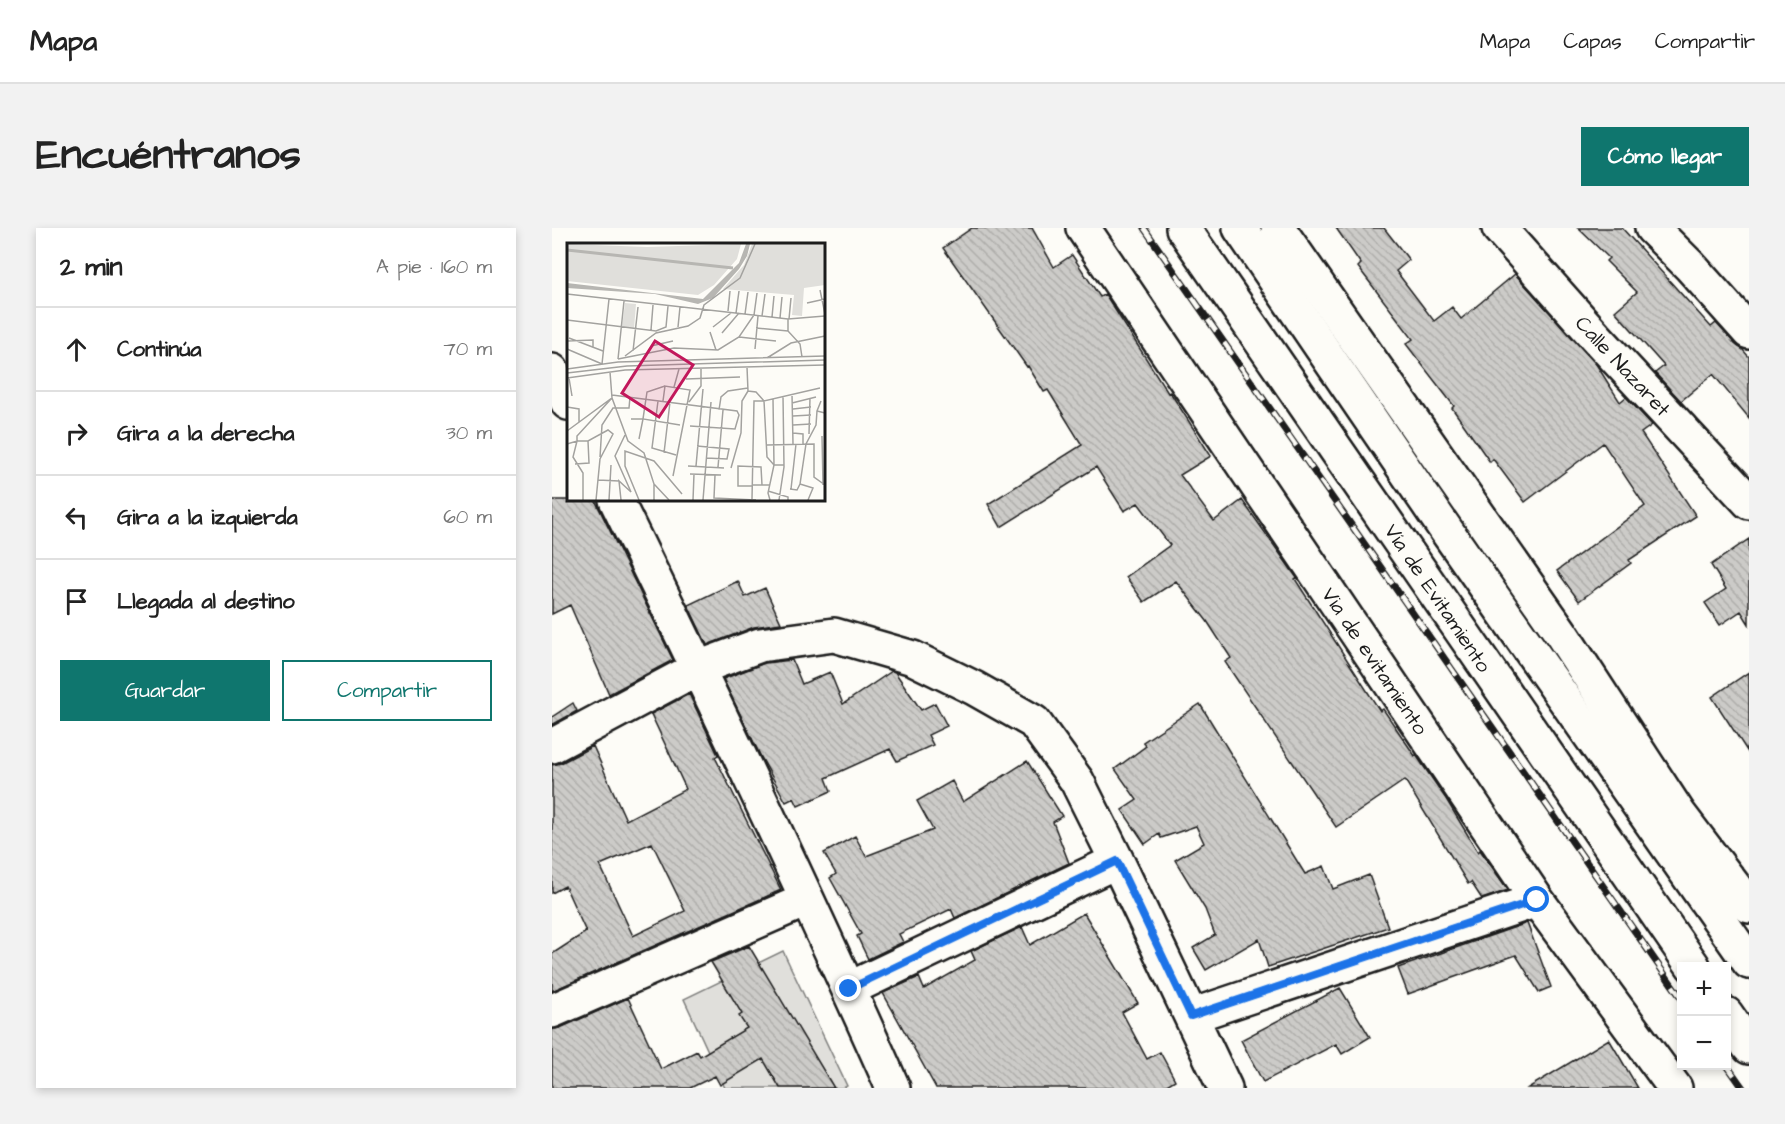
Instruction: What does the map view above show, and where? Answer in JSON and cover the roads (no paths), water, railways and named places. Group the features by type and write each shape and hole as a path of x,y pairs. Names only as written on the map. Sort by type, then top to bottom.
{"main road":[{"name":"Via de evitamiento","path":"1083,228 1537,900 1675,1088"},
{"name":"Vía de Evitamiento","path":"1183,228 1315,417 1531,735 1690,962"},
{"path":"1240,228 1446,530 1749,962"},
{"path":"1278,228 1561,633 1679,814 1749,906"},
{"name":"Calle Nazaret","path":"1499,228 1596,337 1749,502"},
{"path":"1652,228 1690,266 1749,332"},
{"path":"552,371 567,401"},
{"path":"552,419 567,411"},
{"path":"616,501 698,668 893,1088"},
{"path":"552,746 698,668 760,645 834,635 913,658 974,688 1034,722 1077,781 1225,1088"},
{"path":"849,989 1117,861"},
{"path":"552,1011 806,900"},
{"path":"1191,1016 1537,900"},
{"path":"1727,1016 1749,1047"}],"railway":[{"path":"1144,228 1677,992"},
{"path":"1730,1070 1743,1088"}]}
